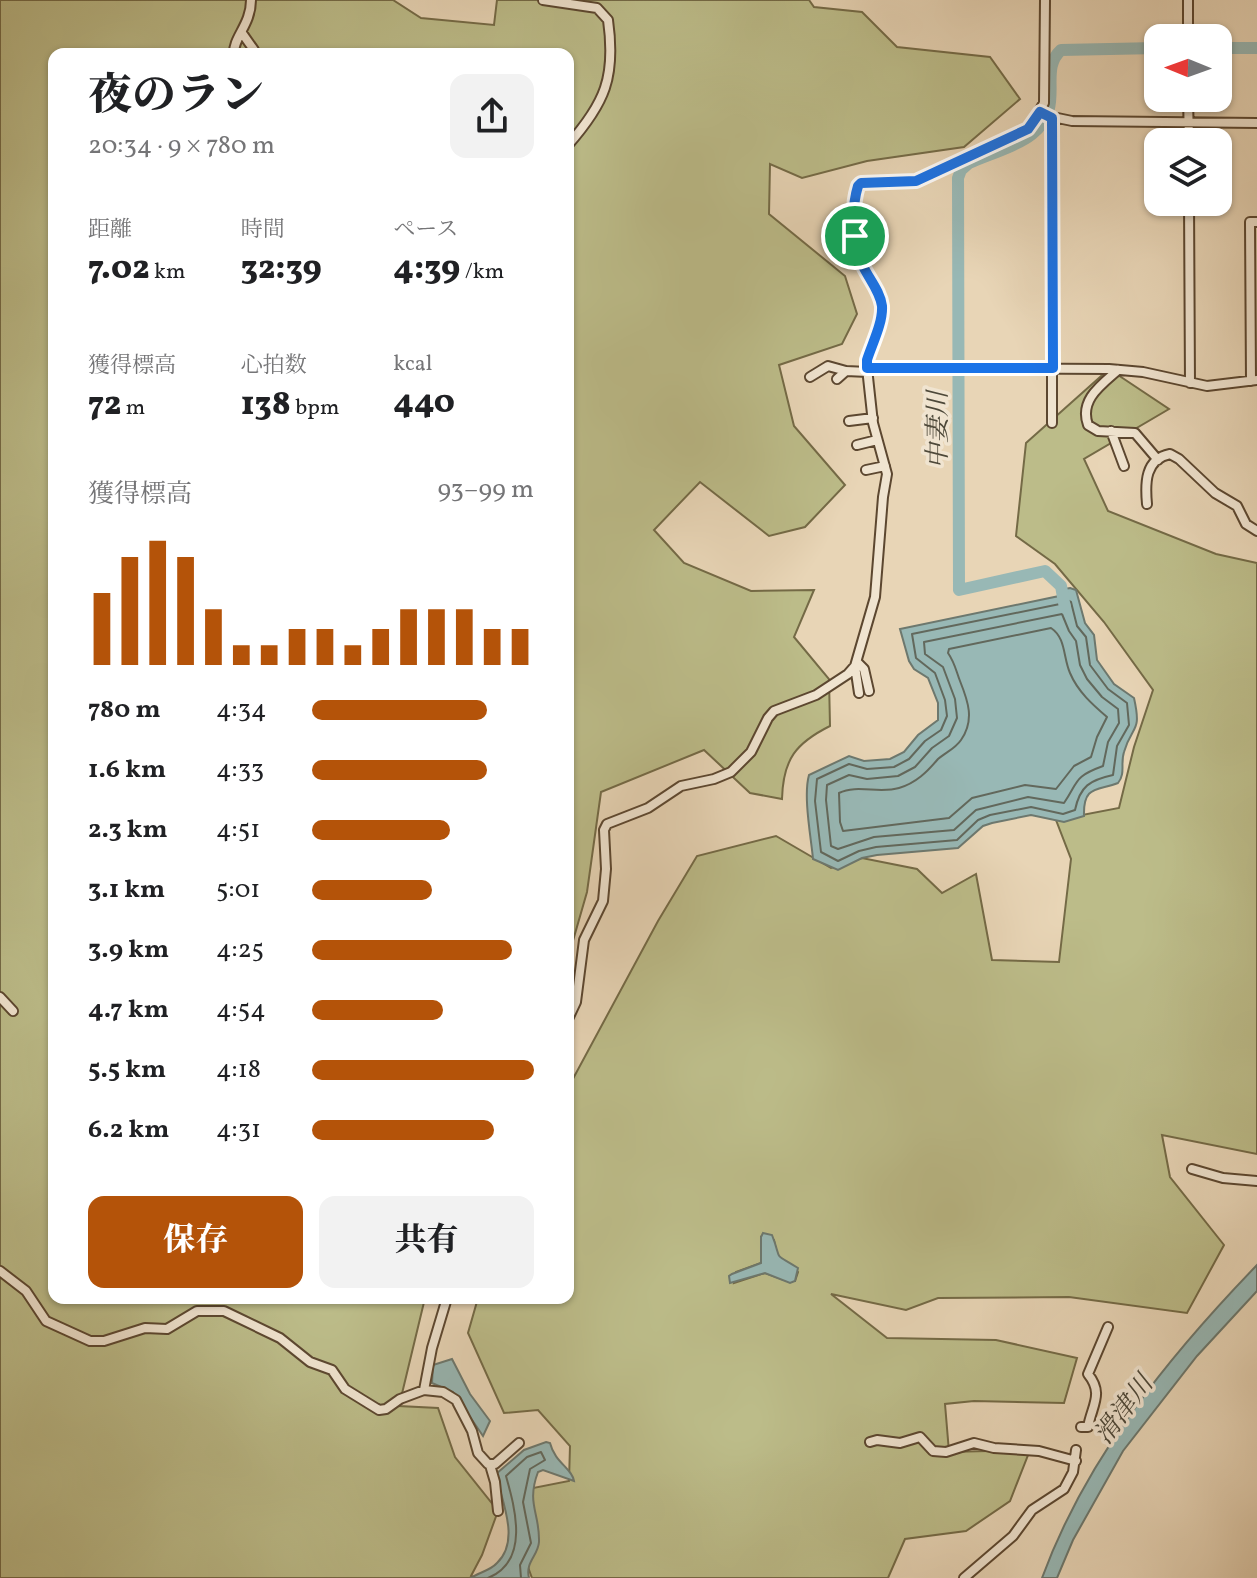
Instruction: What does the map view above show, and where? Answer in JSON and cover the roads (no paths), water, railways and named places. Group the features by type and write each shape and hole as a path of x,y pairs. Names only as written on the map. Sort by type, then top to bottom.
{"street":[{"path":"234,48 251,14 251,0"},
{"path":"543,0 597,8 608,20 606,91 574,138"},
{"path":"1045,0 1044,97 1052,423"},
{"path":"1188,0 1188,24"},
{"path":"242,33 253,48"},
{"path":"1189,112 1189,128"},
{"path":"1045,115 1072,121 1257,123"},
{"path":"859,693 856,664 875,597 887,474 873,418 867,360 882,310 879,294 862,265 857,247 858,186 861,183 916,181 1028,129 1045,115"},
{"path":"1189,216 1190,383"},
{"path":"810,377 828,366 846,371 1053,368 1143,372 1190,383 1223,386 1254,381 1250,222 1257,222"},
{"path":"1118,370 1090,397 1085,414 1088,425 1093,429 1135,433 1158,460"},
{"path":"837,379 846,371"},
{"path":"849,421 873,418"},
{"path":"1111,431 1124,466"},
{"path":"857,445 877,440"},
{"path":"1147,504 1145,479 1158,460 1170,454 1215,493 1237,506 1246,524 1257,531"},
{"path":"866,470 885,466"},
{"path":"856,664 864,669 869,691"},
{"path":"574,1006 584,940 603,901 606,869 604,830 607,824 648,808 681,786 731,772 751,752 774,711 816,695 848,674 856,664"},
{"path":"0,997 13,1011"},
{"path":"1192,1169 1223,1178 1257,1181"},
{"path":"0,1271 26,1291 46,1321 79,1338 104,1341 145,1328 167,1329 197,1311 224,1311 280,1338 310,1362 332,1370 345,1389 379,1410 424,1390 443,1392 456,1400 472,1431 478,1453 490,1465 519,1443"},
{"path":"424,1390 445,1304"},
{"path":"1081,1427 1088,1427 1097,1398 1096,1386 1088,1374 1108,1327"},
{"path":"870,1442 900,1443 920,1437 933,1451 949,1452 974,1443 994,1448 1039,1451 1076,1461"},
{"path":"964,1578 1013,1536 1032,1510 1064,1489 1076,1461 1076,1450"},
{"path":"490,1465 498,1511"}],"water":[{"path":"1070,588 1076,590 1085,623 1094,635 1097,660 1114,684 1134,698 1136,724 1124,752 1122,776 1118,783 1093,791 1086,799 1084,816 1064,822 1031,815 992,823 983,826 958,848 877,855 862,858 838,870 813,859 807,805 809,775 849,756 864,761 890,759 904,752 918,735 938,720 938,703 928,678 914,669 909,661 900,629 1059,596"},
{"path":"763,1233 772,1235 779,1256 798,1268 795,1281 790,1283 765,1273 730,1283 729,1276 732,1274 761,1263"},
{"path":"1257,1265 1257,1291 1197,1356 1123,1451 1073,1540 1057,1578 1042,1578 1060,1534 1106,1450 1192,1335"},
{"path":"452,1359 470,1394 490,1421 483,1436 453,1392 432,1383 433,1365"},
{"path":"550,1443 574,1481 543,1470 538,1472 533,1501 539,1542 529,1568 529,1578 471,1578 497,1563 508,1543 507,1520 496,1474 524,1450"}],"waterway":[{"name":"中妻川","path":"1065,608 1061,586 1045,571 959,590 958,178 969,163 1018,142 1032,134 1042,123 1050,101 1051,68 1061,50 1144,48"},
{"name":"中妻川","path":"1232,48 1257,48"}],"water label":[{"name":"滑津川","path":"1123,1409"}]}
